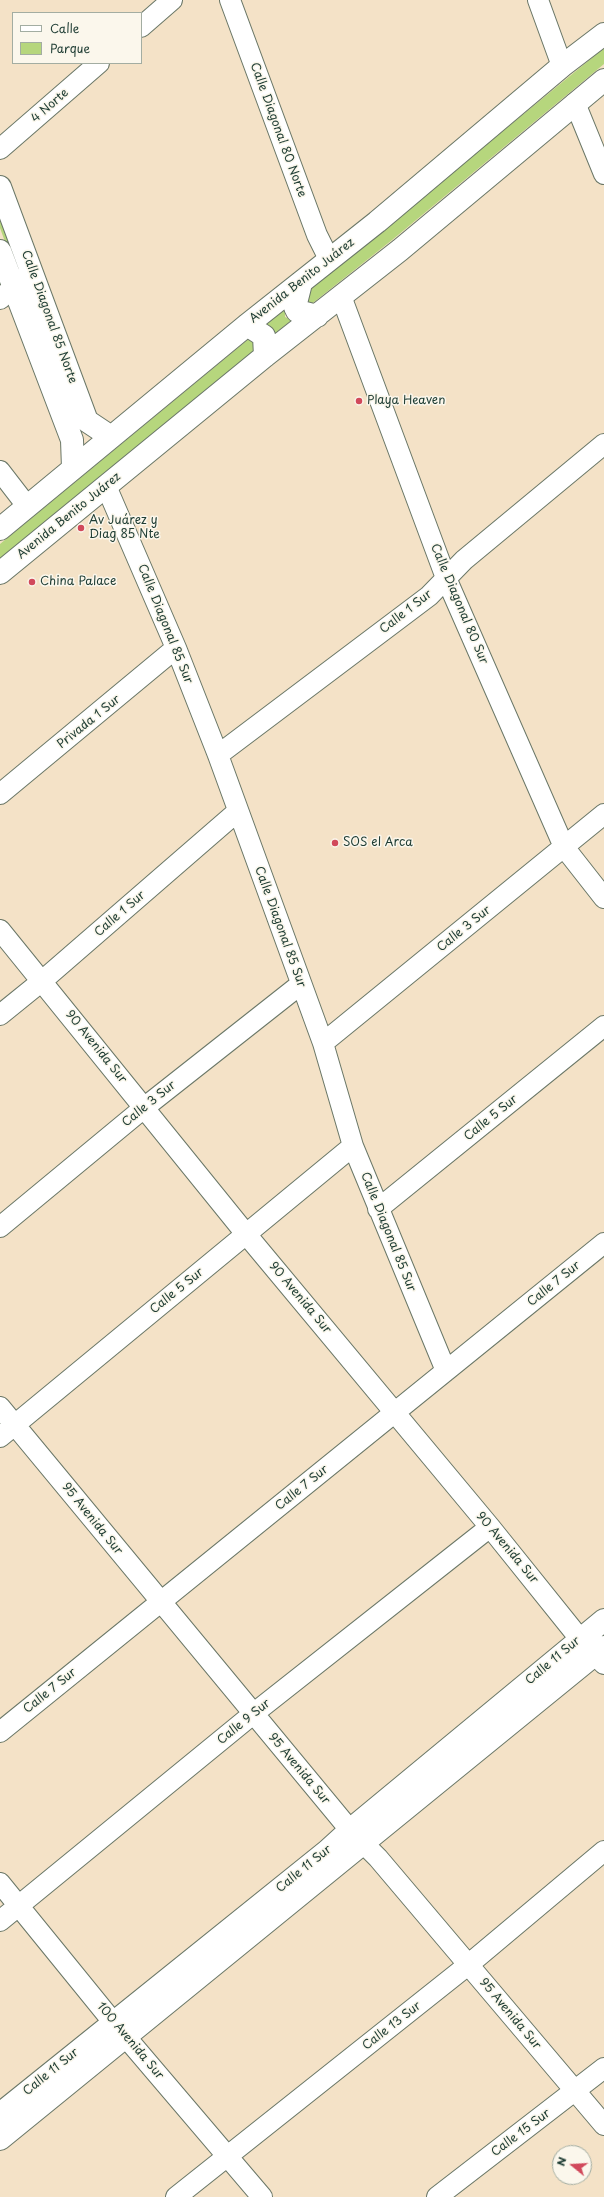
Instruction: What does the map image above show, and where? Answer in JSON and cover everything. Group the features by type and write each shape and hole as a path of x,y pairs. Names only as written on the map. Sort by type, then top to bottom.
{"main road":[{"name":"Avenida Benito Juárez","path":"0,529 247,325 377,222 562,66 604,34"},
{"name":"Avenida Benito Juárez","path":"0,573 265,356 400,250 604,80"},
{"name":"Calle Diagonal 85 Norte","path":"0,187 87,421 111,437"},
{"name":"Calle Diagonal 85 Norte","path":"0,250 7,293 72,440 73,468"},
{"path":"301,283 295,307 297,311 317,316"},
{"path":"247,325 264,336 265,356"},
{"name":"Calle 11 Sur","path":"0,2139 120,2030 327,1851 357,1836 596,1651 604,1620"},
{"name":"Calle 11 Sur","path":"0,2114 120,2030"}],"street":[{"path":"142,26 172,0"},
{"name":"Calle Diagonal 80 Norte","path":"230,0 317,235 329,259"},
{"path":"538,0 562,66"},
{"name":"4 Norte","path":"0,149 98,64"},
{"path":"575,103 604,174"},
{"path":"7,293 32,271"},
{"name":"Calle Diagonal 80 Sur","path":"342,296 446,578 564,847 604,898"},
{"name":"Calle 1 Sur","path":"218,755 429,596 446,578 604,444"},
{"path":"0,471 28,506"},
{"name":"Calle Diagonal 85 Sur","path":"106,486 176,648 218,755 323,1043 353,1146 446,1371"},
{"name":"Privada 1 Sur","path":"0,794 176,648"},
{"name":"Calle 1 Sur","path":"0,1015 42,981 238,812"},
{"name":"Calle 3 Sur","path":"323,1043 604,814"},
{"name":"90 Avenida Sur","path":"0,930 145,1107 246,1234 596,1651"},
{"name":"Calle 3 Sur","path":"0,1227 145,1107 301,984"},
{"name":"Calle 5 Sur","path":"378,1209 604,1026"},
{"name":"Calle 5 Sur","path":"7,1431 353,1146"},
{"name":"Calle 7 Sur","path":"0,1732 396,1413 604,1243"},
{"name":"95 Avenida Sur","path":"0,1407 7,1431 161,1603 252,1714 604,2125"},
{"name":"Calle 9 Sur","path":"0,1921 252,1714 490,1526"},
{"name":"Calle 13 Sur","path":"176,2197 468,1965 604,1851"},
{"name":"100 Avenida Sur","path":"0,1882 120,2030 262,2197"},
{"name":"Calle 15 Sur","path":"437,2197 575,2092 604,2068"}],"green space":[{"path":"604,48 604,64 392,240 309,306 303,295"},
{"path":"0,210 20,265 16,272 0,228"},
{"path":"285,308 285,317 292,320 269,338 262,327"},
{"path":"251,337 257,349 0,559 0,544"}],"place":[{"name":"Playa Heaven","path":"359,401"},
{"name":"Av Juárez y Diag 85 Nte","path":"81,528"},
{"name":"China Palace","path":"32,582"},
{"name":"SOS el Arca","path":"335,843"}]}
